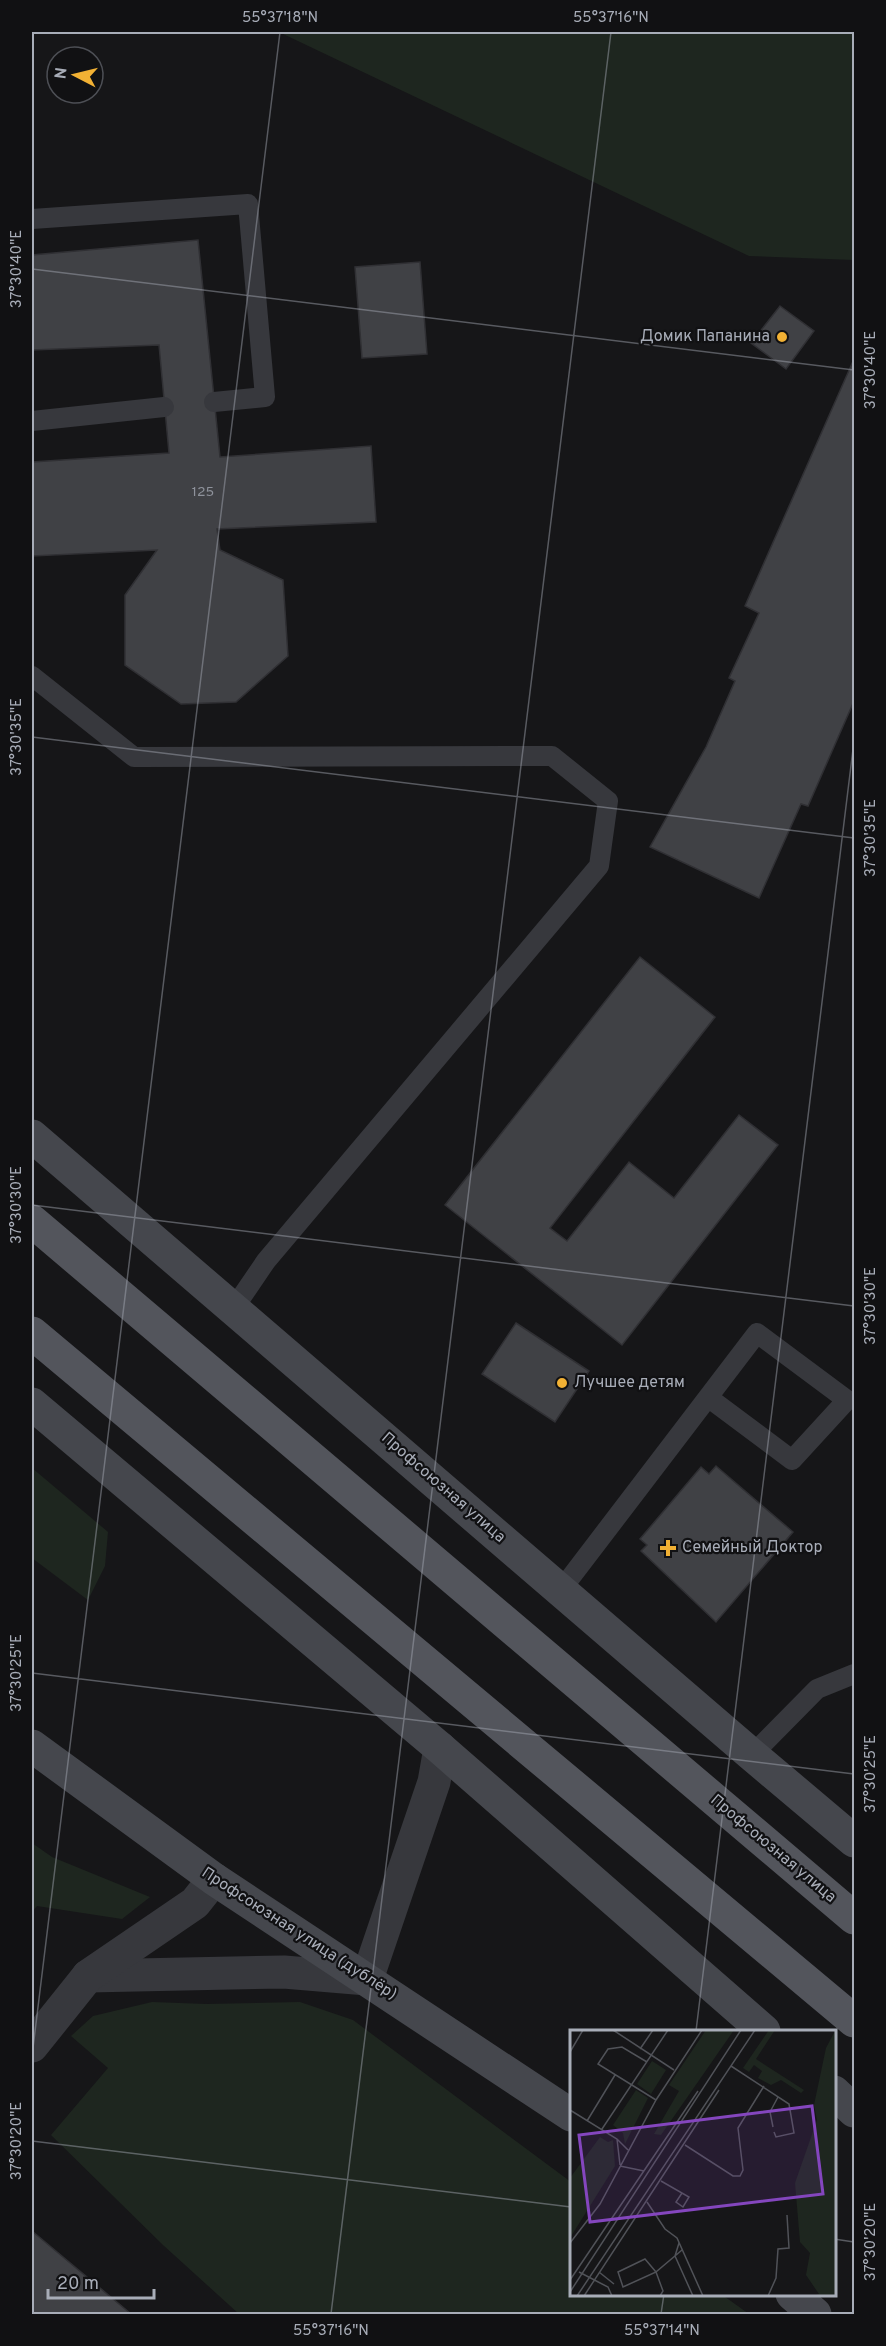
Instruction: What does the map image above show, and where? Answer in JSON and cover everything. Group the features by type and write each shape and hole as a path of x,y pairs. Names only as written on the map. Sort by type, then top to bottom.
{"main road":[{"name":"Профсоюзная улица","path":"32,1136 855,1841"},
{"name":"Профсоюзная улица","path":"32,1221 855,1918"},
{"path":"32,1333 855,2021"},
{"path":"32,1404 440,1748 763,2030"},
{"name":"Профсоюзная улица (дублёр)","path":"32,1746 214,1880 570,2114"},
{"path":"835,2093 855,2111"},
{"path":"793,2295 815,2314"}],"street":[{"path":"87,1976 284,1972 367,1979 434,1782 440,1748"},
{"path":"32,2046 87,1976 195,1903 214,1880"}],"lane":[{"path":"32,219 248,204 265,397 214,402"},
{"path":"32,421 164,407"},
{"path":"32,676 134,757 552,756 608,801 600,866 266,1261 234,1308"},
{"path":"561,1590 757,1333 847,1400 792,1460 709,1398"},
{"path":"752,1755 816,1689 855,1674"}],"shaded area":[{"path":"279,32 854,32 854,260 749,256"},
{"path":"32,1468 108,1532 105,1566 88,1600 32,1558"},
{"path":"32,1843 52,1857 150,1897 122,1919 37,1906 32,1912"},
{"path":"152,2002 206,2004 300,2002 353,2020 570,2181 570,2295 722,2295 749,2314 239,2314 163,2245 51,2135 108,2068 71,2036 93,2016"}],"building":[{"path":"198,240 220,457 371,446 376,522 217,529 220,550 283,580 288,656 236,702 181,704 125,665 125,595 157,550 32,556 32,462 169,453 159,345 32,350 32,255"},
{"path":"420,262 427,354 362,358 355,267"},
{"name":"Домик Папанина","path":"780,306 814,331 786,369 751,343"},
{"path":"854,359 854,701 808,806 801,804 759,898 650,847 706,747 735,681 729,678 759,613 745,606"},
{"path":"640,957 715,1017 550,1228 567,1241 629,1162 674,1198 739,1115 778,1145 622,1345 445,1205"},
{"path":"516,1323 589,1371 555,1422 482,1374"},
{"path":"716,1466 793,1532 716,1622 641,1551 647,1545 640,1539 701,1467 709,1474"},
{"path":"32,2231 131,2314 32,2314"}],"place":[{"name":"Домик Папанина","path":"782,337"},
{"name":"Лучшее детям","path":"562,1383"},
{"name":"Семейный Доктор","path":"668,1548"}]}
